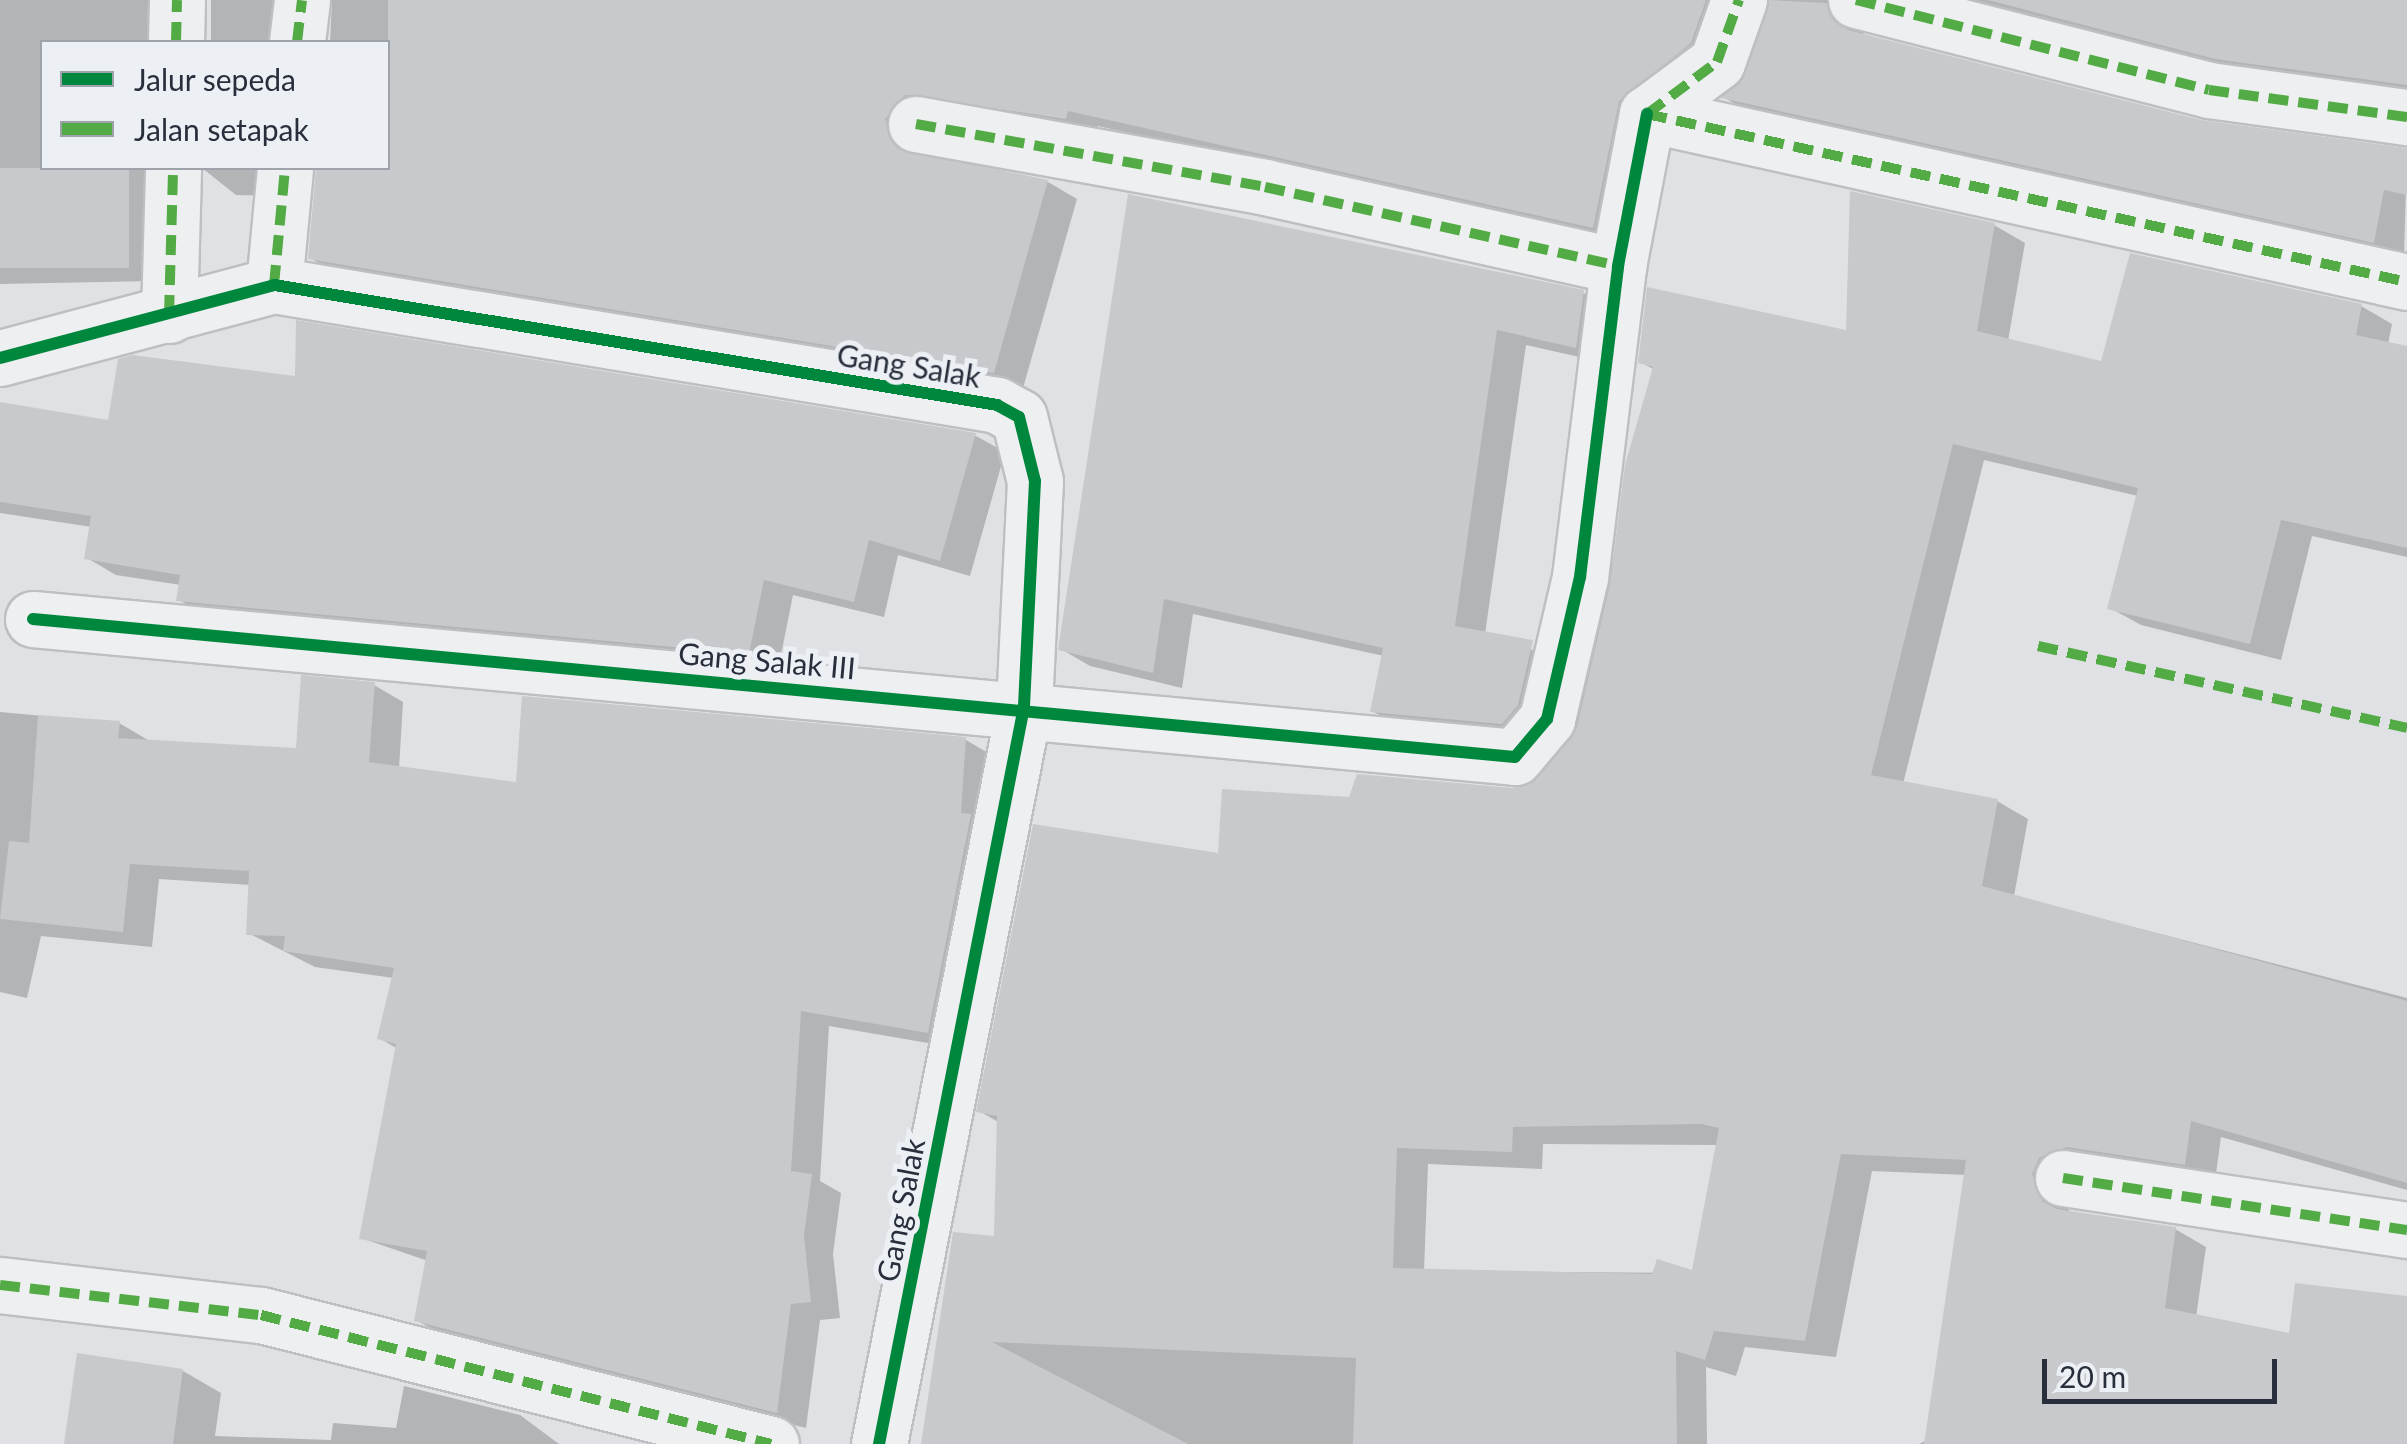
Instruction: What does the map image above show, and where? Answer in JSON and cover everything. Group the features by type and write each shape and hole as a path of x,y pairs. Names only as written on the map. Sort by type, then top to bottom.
{"street":[{"path":"176,40 177,0"},
{"path":"298,40 302,0"},
{"path":"916,124 1265,187 1618,266 1648,114 1717,62 1739,0"},
{"path":"1856,0 2209,90 2407,117"},
{"path":"1648,114 2407,282"},
{"path":"170,315 173,170"},
{"path":"274,284 285,170"},
{"name":"Gang Salak III","path":"33,619 1024,707 1497,760 1532,746 1548,718 1580,577 1618,266"},
{"name":"Gang Salak","path":"0,358 274,284 996,405 1019,417 1035,481 1024,707 879,1444"},
{"path":"2063,1178 2407,1230"},
{"path":"0,1285 260,1315 771,1444"}],"building":[{"path":"388,0 1706,0 1691,43 1619,101 1593,228 1068,111 1066,119 905,95 885,119 897,148 1048,180 994,373 308,259 316,170 390,170"},
{"path":"1769,0 1826,3 1848,30 2201,120 2407,148 2407,195 2384,190 2374,243 1721,98 1746,72"},
{"path":"1988,0 2407,0 2407,85 2215,59"},
{"path":"0,168 129,170 129,268 0,268"},
{"path":"1850,191 1995,223 1977,331 2101,361 2130,253 2362,304 2356,335 2407,346 2407,548 2281,520 2250,644 2107,609 2138,488 1953,444 1871,775 1998,799 1982,886 2407,1001 2407,1183 2191,1121 2185,1165 2067,1147 2039,1158 2032,1174 2043,1202 2057,1209 2176,1227 2165,1308 2289,1333 2295,1283 2407,1296 2407,1444 1924,1444 1966,1160 1841,1154 1805,1341 1714,1331 1705,1360 1676,1351 1677,1444 1353,1444 1356,1358 992,1342 1188,1444 921,1444 953,1232 994,1236 997,1116 976,1112 1033,824 1218,853 1222,789 1349,797 1357,774 1512,788 1538,778 1577,727 1610,584 1625,465 1653,367 1638,363 1647,287 1846,330","holes":["1701,1124 1719,1128 1692,1270 1657,1259 1652,1274 1393,1268 1397,1148 1512,1152 1513,1127"]},
{"path":"1128,194 1584,290 1576,348 1497,330 1455,626 1533,640 1518,705 1502,724 1370,712 1383,648 1164,599 1153,673 1058,650"},
{"path":"296,320 976,433 940,561 869,540 854,602 764,580 749,654 176,601 180,575 84,559 91,516 0,502 0,402 108,420 118,359 132,355 295,376"},
{"path":"301,675 375,682 369,762 516,782 522,696 966,737 961,813 971,814 928,1033 801,1011 791,1171 812,1174 804,1236 811,1302 791,1304 777,1413 414,1321 427,1251 359,1239 396,1044 377,1039 394,968 283,951 285,936 246,935 249,871 130,864 123,932 0,919 9,841 29,843 38,715 120,721 118,738 296,748"},
{"path":"77,1353 183,1369 173,1444 64,1444"}],"marked path":[{"path":"176,40 177,0"},
{"path":"297,40 302,0"},
{"path":"1647,114 1717,62 1739,0"},
{"path":"1856,0 2209,90 2407,117"},
{"path":"1647,114 2407,282"},
{"path":"916,124 1265,187 1618,266"},
{"path":"169,315 173,170"},
{"path":"274,285 285,170"},
{"path":"2038,646 2407,728"},
{"path":"2063,1178 2407,1230"},
{"path":"0,1285 261,1315 771,1444"}],"cycle path":[{"path":"33,619 1515,757 1547,719 1580,577 1618,266 1647,114"},
{"path":"0,358 274,285 997,405 1019,417 1035,481 1024,707 879,1444"}]}
